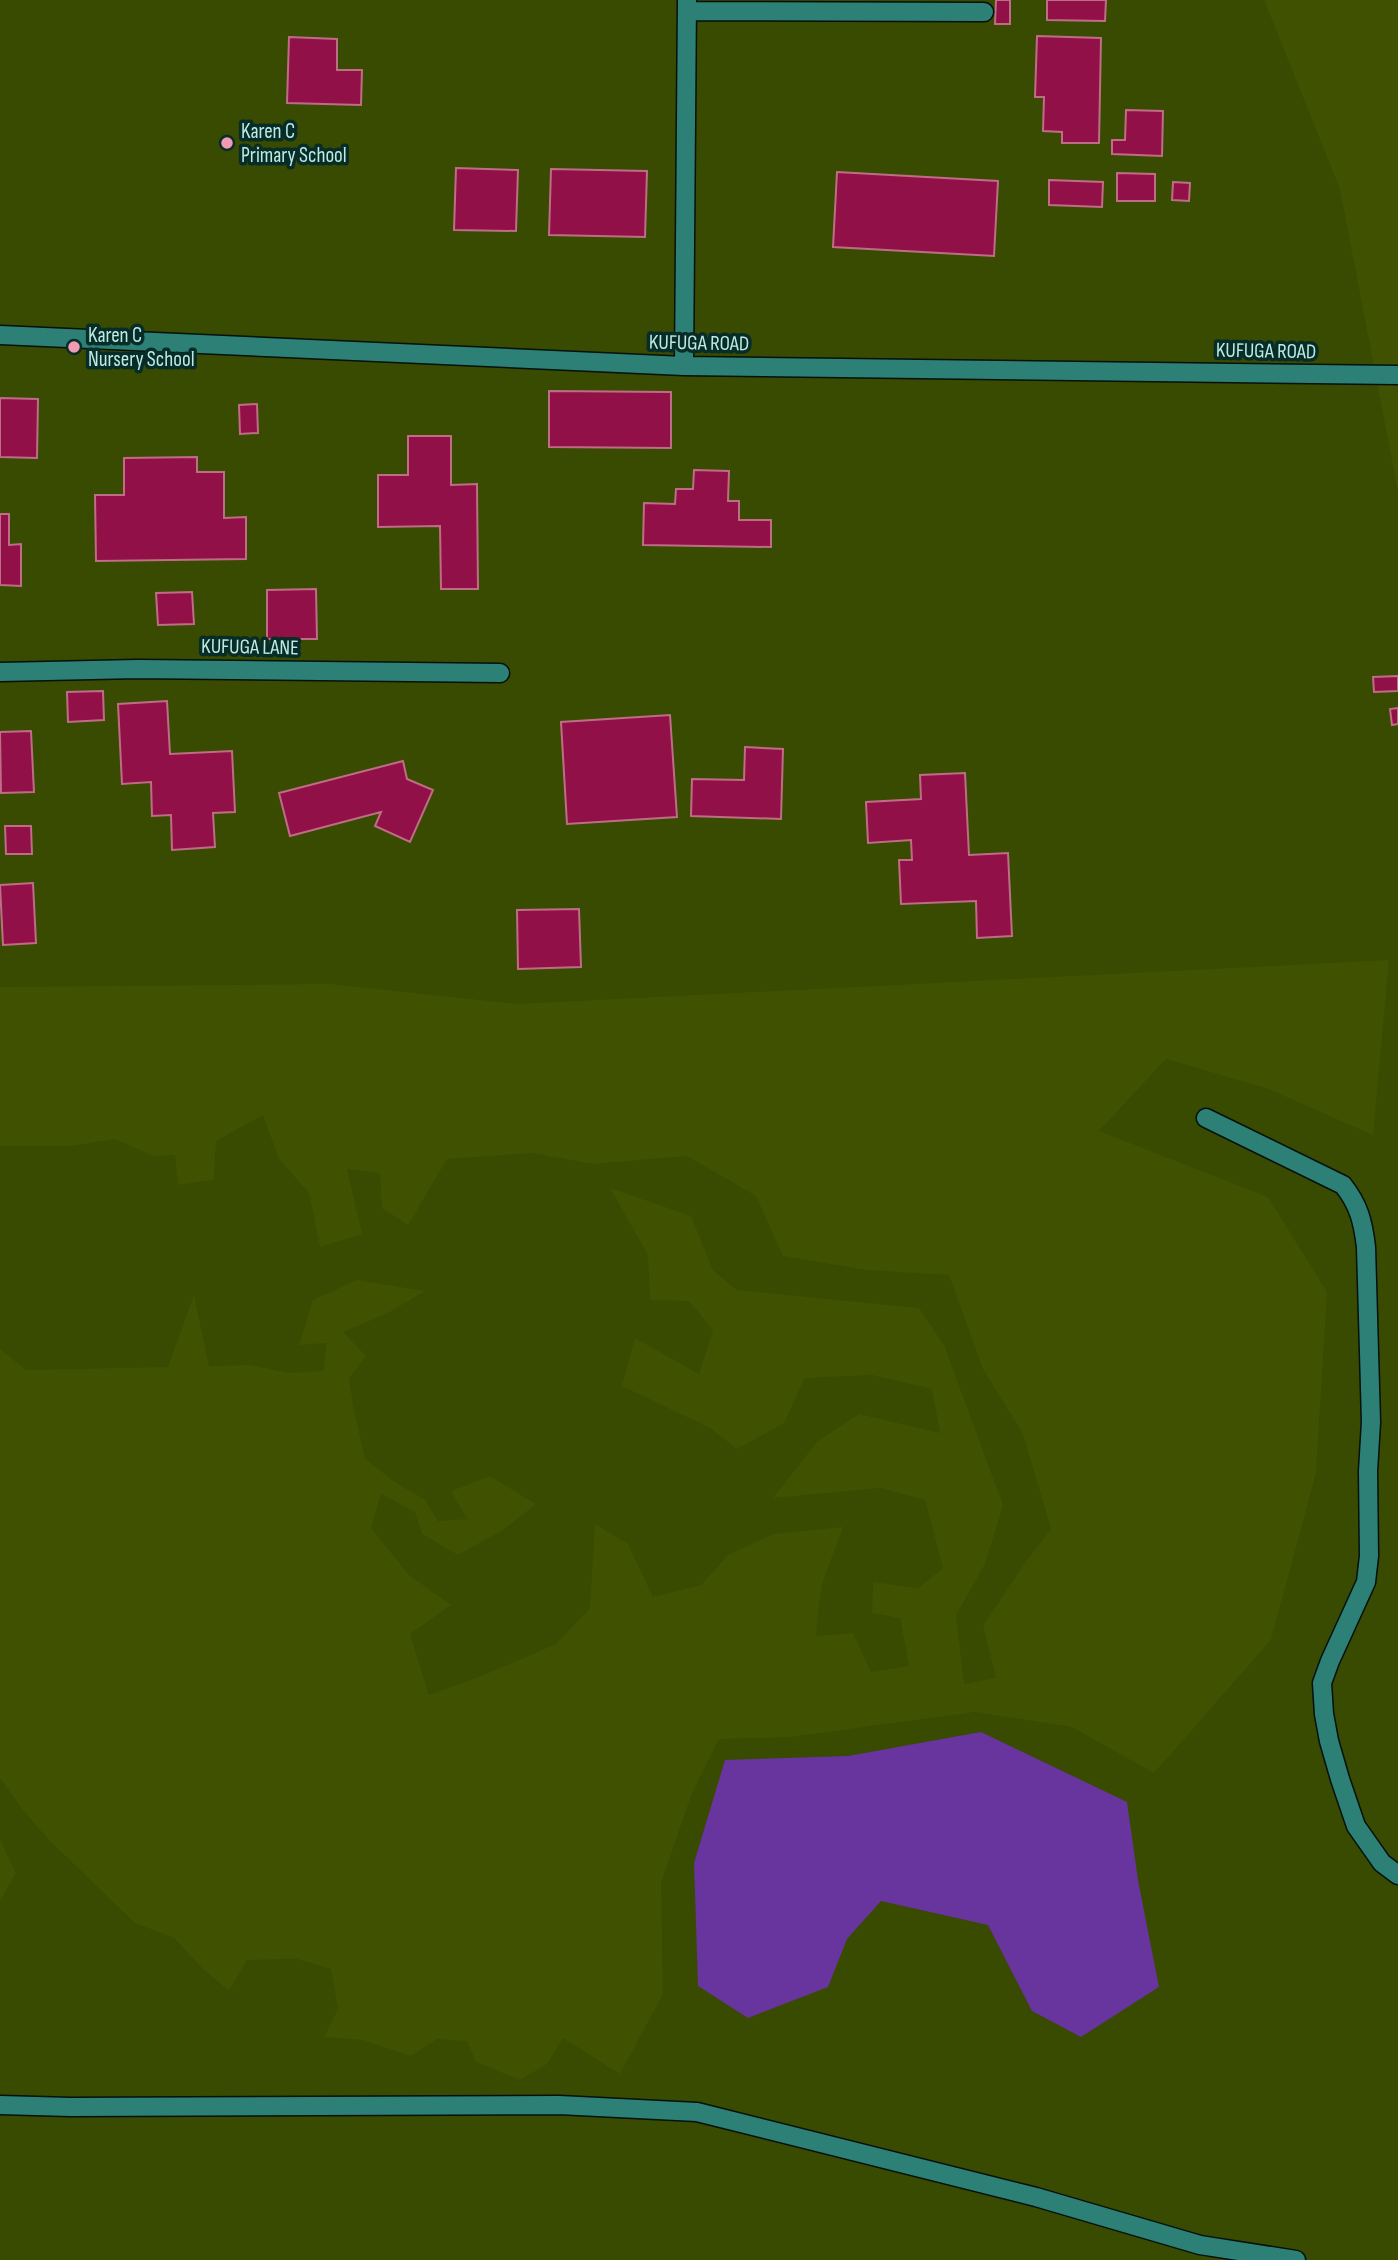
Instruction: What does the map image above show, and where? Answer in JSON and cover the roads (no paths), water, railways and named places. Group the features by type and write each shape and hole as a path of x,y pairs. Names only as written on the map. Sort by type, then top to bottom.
{"street":[{"path":"684,366 687,5 984,12"},
{"name":"KUFUGA ROAD","path":"0,335 684,366 1398,375"},
{"name":"KUFUGA LANE","path":"0,672 138,669 500,673"},
{"path":"1206,1118 1343,1185 1356,1201 1363,1221 1367,1247 1371,1422 1368,1471 1369,1556 1366,1582 1330,1661 1322,1684 1322,1694 1329,1741 1356,1826 1382,1863 1398,1875"},
{"path":"0,2105 559,2105 697,2112 1036,2197 1200,2245 1296,2260"}],"place":[{"name":"Karen C Primary School","path":"227,143"},
{"name":"Karen C Nursery School","path":"74,347"}]}
